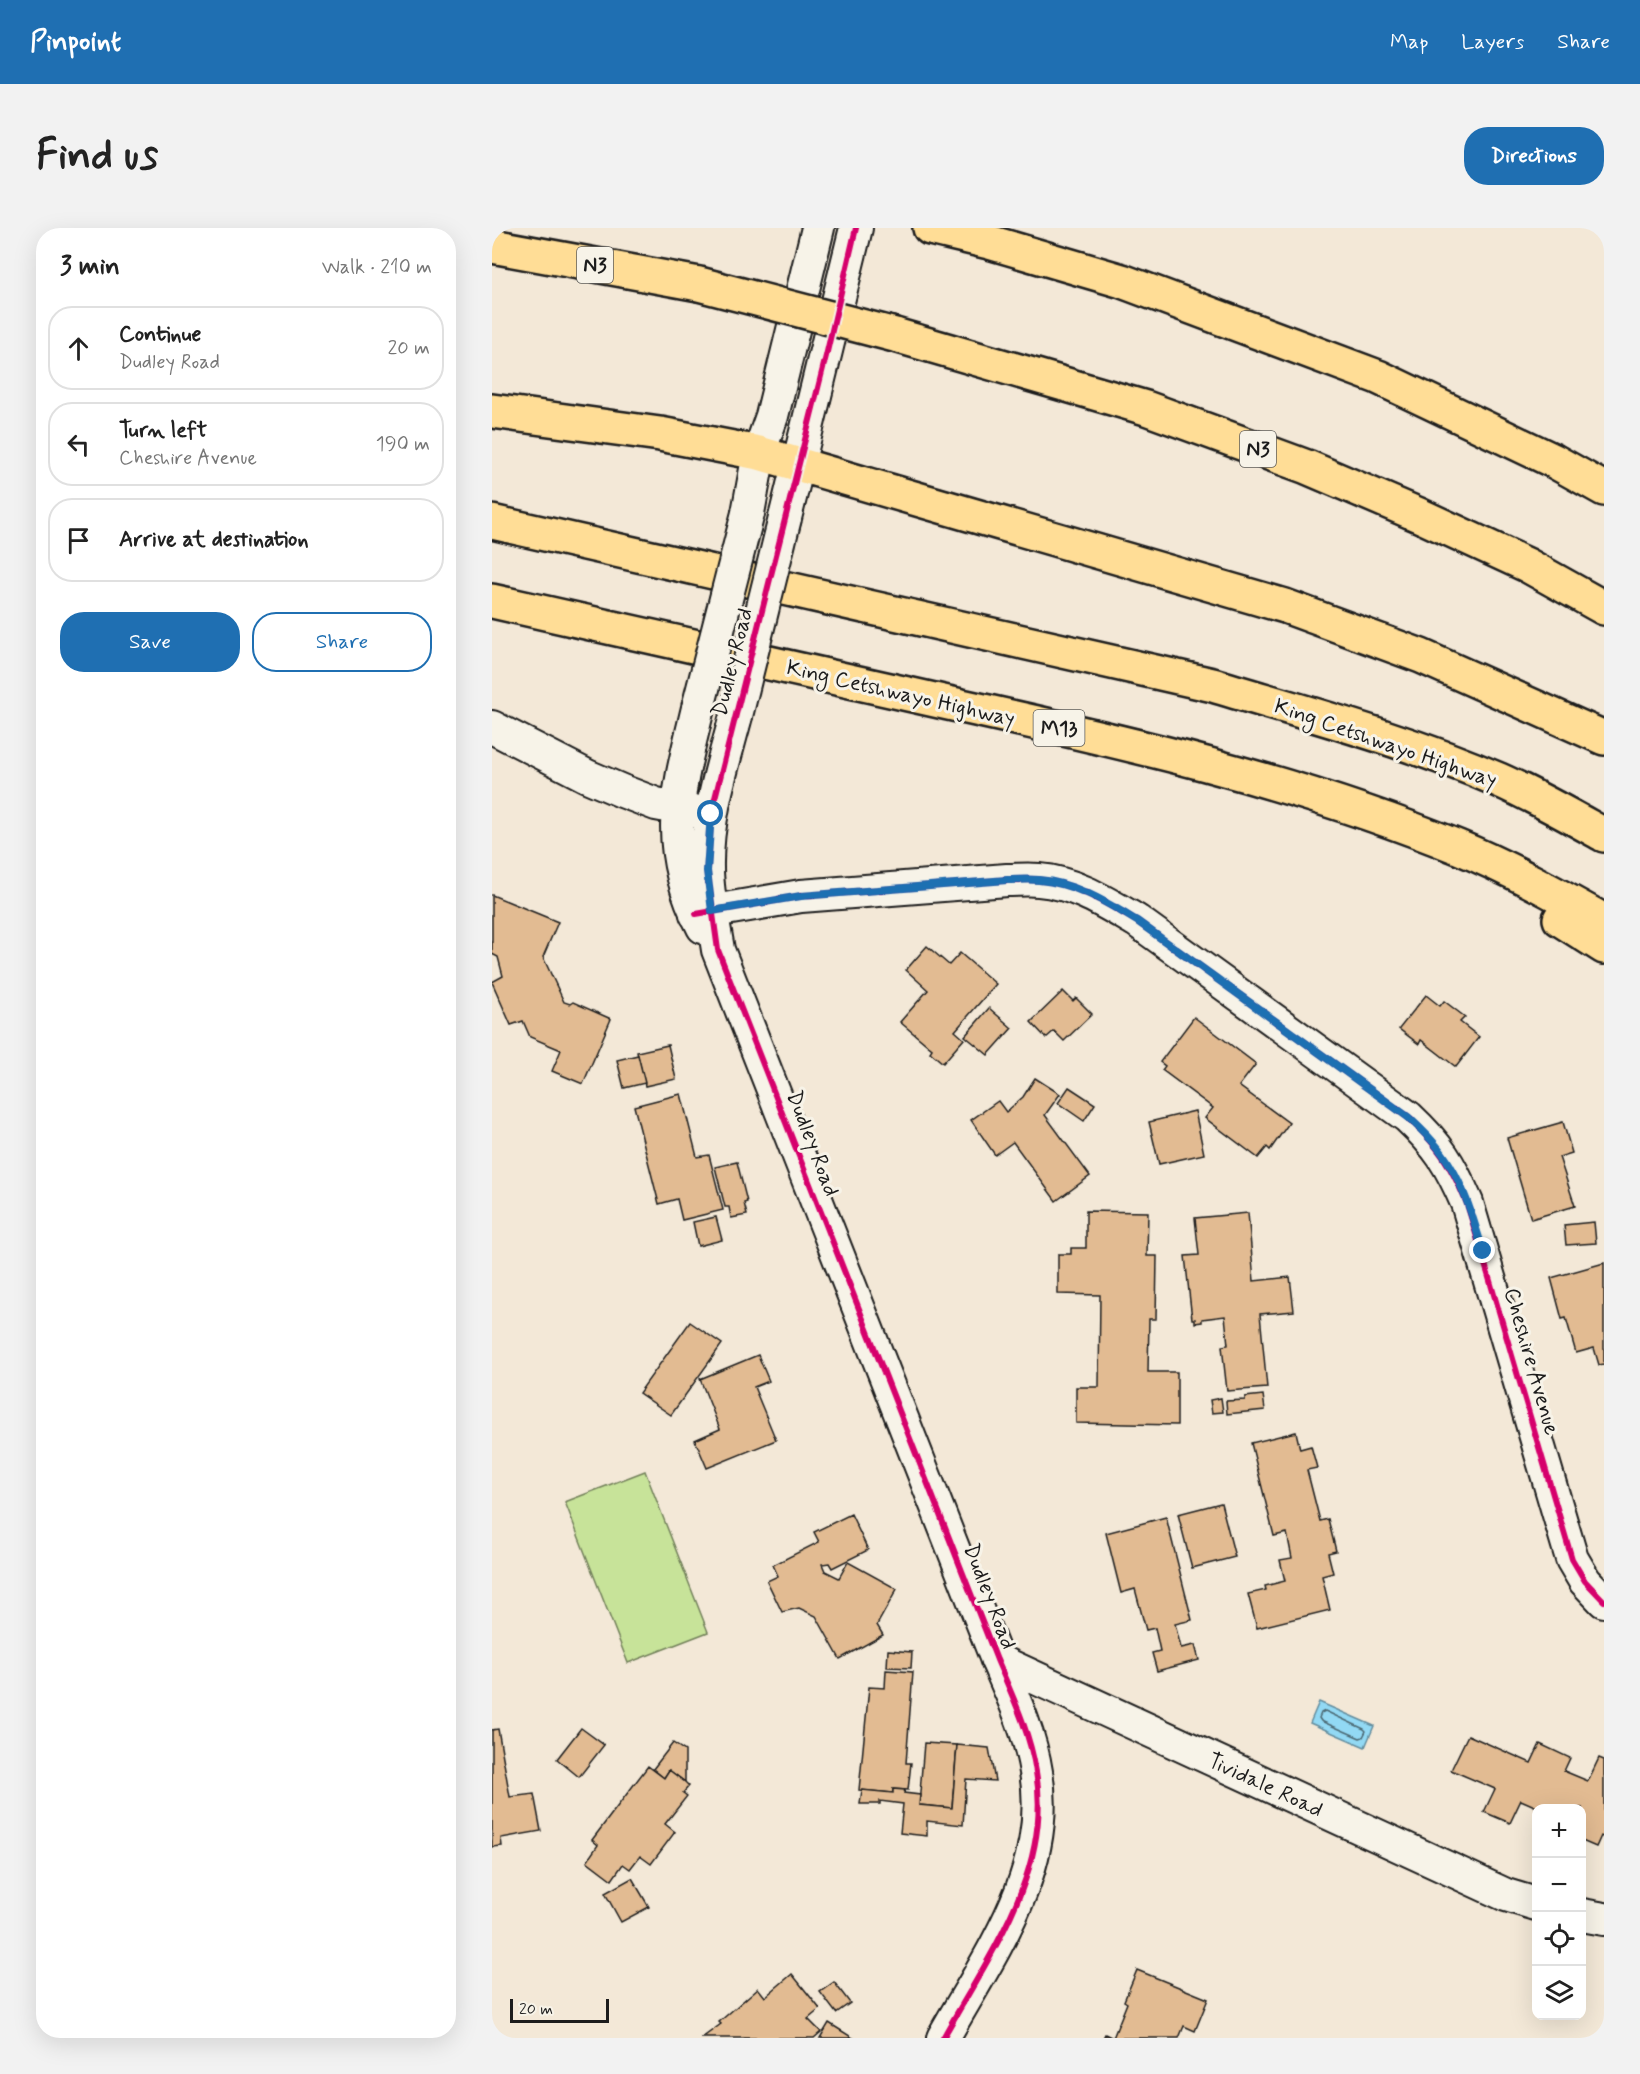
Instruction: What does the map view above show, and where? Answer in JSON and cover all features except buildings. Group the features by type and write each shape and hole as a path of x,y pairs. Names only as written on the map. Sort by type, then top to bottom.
{"highway":[{"path":"930,228 988,242 1122,281 1345,364 1378,377 1554,461 1604,489"},
{"name":"N3","path":"492,246 699,284 895,335 1146,408 1307,467 1419,515 1527,565 1604,608"},
{"path":"492,411 660,434 759,453 1285,606 1421,656 1597,737"},
{"name":"King Cetshwayo Highway","path":"492,522 1213,685 1392,741 1478,772 1604,835"},
{"name":"King Cetshwayo Highway","path":"492,601 1114,740 1231,770 1357,808 1460,848 1521,876 1604,921"},
{"path":"1357,808 1546,911 1604,947"}],"street":[{"name":"Dudley Road","path":"818,228 772,416 759,453 748,513 683,772 677,809 676,835 679,862 704,912 1026,1729 1036,1772 1039,1800 1038,1832 1031,1868 1013,1912 943,2038"},
{"name":"Dudley Road","path":"704,912 711,814 856,228"},
{"path":"492,727 587,776 622,791 656,804 711,814"},
{"name":"Cheshire Avenue","path":"704,912 801,896 1007,880 1040,880 1065,884 1094,896 1137,921 1408,1117 1430,1137 1451,1167 1467,1203 1572,1559 1585,1581 1604,1601"},
{"name":"Tividale Road","path":"997,1660 1506,1895 1532,1903"},
{"path":"1586,1916 1604,1919"}],"green space":[{"path":"645,1471 708,1632 628,1663 565,1502"}],"water":[{"path":"1319,1702 1374,1726 1365,1747 1310,1723"}],"cycle path":[{"path":"856,228 711,814 707,871 718,950 1020,1715 1030,1743 1036,1772 1039,1808 1035,1844 1026,1878 997,1944 943,2038"},
{"path":"696,914 801,896 1007,880 1039,880 1066,885 1114,907 1137,921 1408,1117 1443,1156 1467,1203 1572,1559 1585,1581 1604,1601"}],"route":[{"path":"711,814 707,871 712,911 801,896 1007,880 1040,880 1065,884 1094,896 1137,921 1408,1117 1430,1137 1451,1167 1467,1203 1483,1251"}]}
